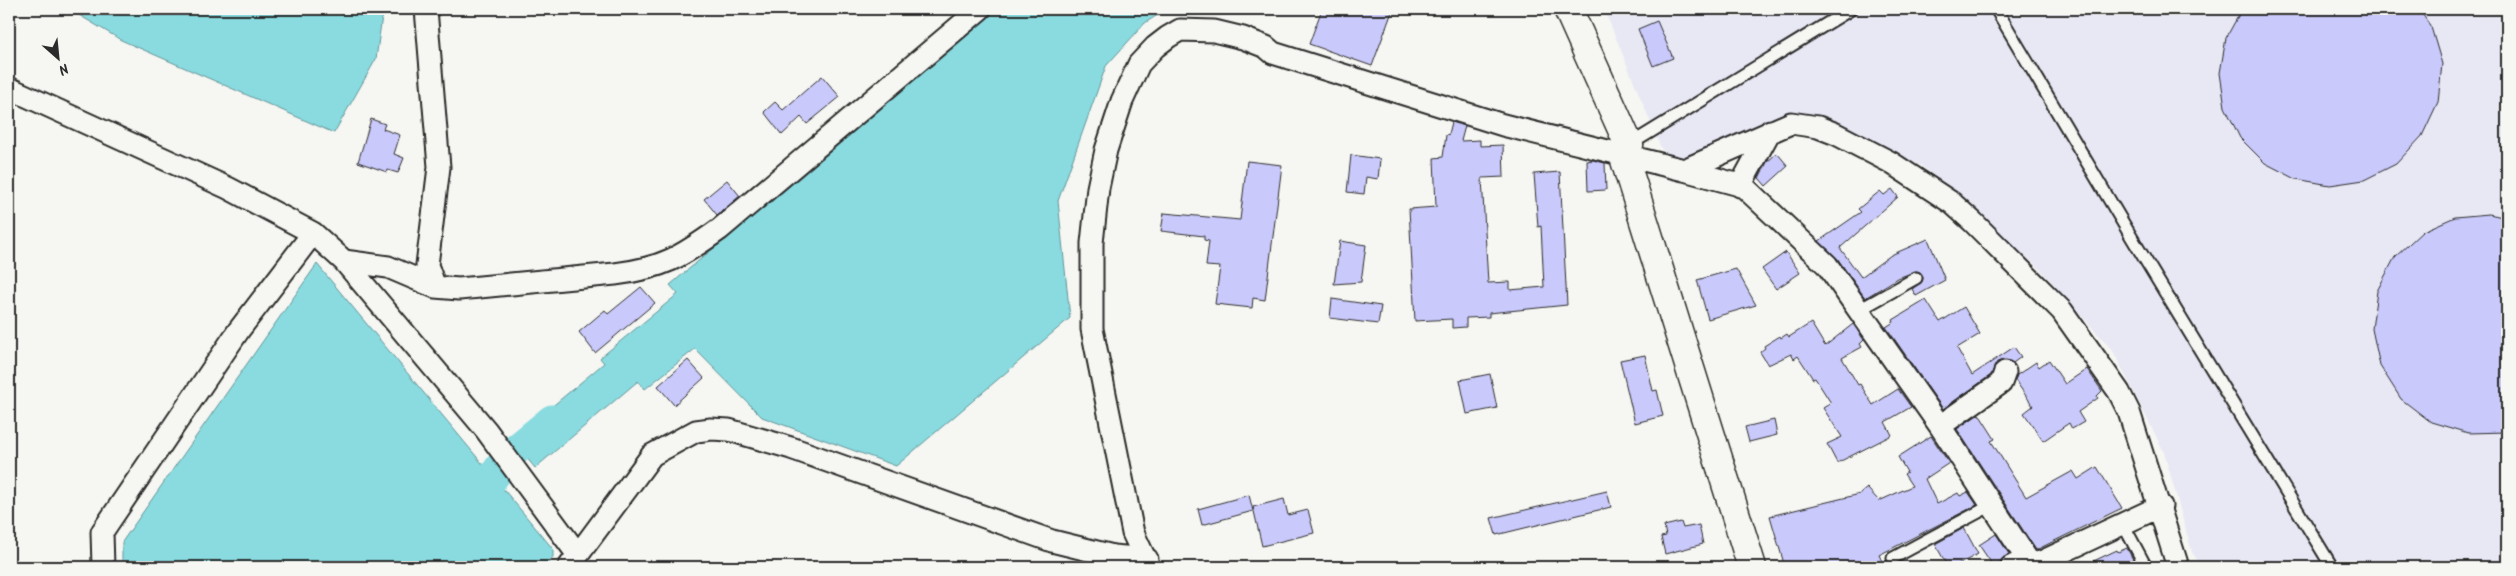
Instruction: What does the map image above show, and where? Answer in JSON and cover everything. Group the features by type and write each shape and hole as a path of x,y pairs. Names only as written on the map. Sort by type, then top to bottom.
{"street":[{"path":"426,9 439,167 427,265 435,288"},
{"path":"344,261 388,267 435,288 459,289 615,274 637,271 674,260 720,229 980,9"},
{"path":"1568,9 1626,149 1752,567"},
{"path":"1148,563 1133,533 1092,329 1090,272 1098,188 1106,150 1122,101 1139,64 1154,47 1180,30 1214,32 1266,47 1273,53 1503,125 1626,149 1684,170 1740,186 1827,265 1940,426 2029,564 2161,506"},
{"path":"9,88 228,188 314,233 344,261 486,430 574,561 652,454 696,431 711,429 746,434 791,448 1052,541 1148,563"},
{"path":"1684,170 1782,126 1800,122 1836,134 1897,167 1952,203 2062,312 2119,392 2129,412 2161,506 2178,567"},
{"path":"1740,186 1770,132"},
{"path":"102,567 102,532 239,330 314,233"},
{"path":"1940,426 2001,383 2005,372"}],"lane":[{"path":"1626,149 1851,9"},
{"path":"1996,9 2132,238 2332,567"},
{"path":"1859,310 1916,278"},
{"path":"1893,558 1992,505"},
{"path":"2123,524 2146,567"}],"shaded area":[{"path":"1604,9 2507,9 2507,567 2202,567 2192,552 2164,452 2113,351 2037,266 1922,166 1814,119 1681,162 1662,150"}],"water":[{"path":"69,9 383,9 376,59 334,133 121,40"},
{"path":"996,9 1167,9 1145,23 1106,66 1058,201 1070,318 896,466 762,417 695,349 645,389 638,381 535,468 512,440 604,363 600,358 678,294 670,285"},
{"path":"317,264 553,549 553,557 546,567 122,567 122,542"}],"building":[{"path":"1322,9 1393,9 1372,66 1309,44"},
{"path":"2242,9 2419,9 2431,27 2442,64 2438,102 2422,136 2396,164 2364,180 2330,185 2296,179 2265,163 2240,138 2225,107 2220,73 2226,38"},
{"path":"1657,21 1673,58 1653,66 1638,29"},
{"path":"822,76 840,97 807,124 801,117 782,135 764,112 775,102 783,110"},
{"path":"371,119 385,124 383,129 400,135 394,154 404,158 398,173 388,170 387,172 358,162"},
{"path":"1452,122 1465,126 1461,141 1480,140 1480,146 1503,145 1504,177 1482,178 1488,283 1510,282 1510,290 1544,287 1541,226 1538,227 1534,174 1560,172 1567,305 1489,313 1489,317 1466,318 1466,327 1452,328 1452,319 1415,321 1409,209 1436,207 1434,158 1443,157 1446,135 1449,134"},
{"path":"1777,153 1788,166 1766,186 1759,178 1767,162"},
{"path":"1351,155 1380,159 1378,179 1366,177 1364,194 1347,192"},
{"path":"1593,160 1605,163 1606,190 1588,191 1587,161"},
{"path":"1247,161 1282,165 1265,300 1253,298 1252,308 1215,304 1220,267 1206,266 1209,241 1204,240 1204,236 1161,231 1164,213 1240,220"},
{"path":"727,180 740,196 717,215 704,199"},
{"path":"1892,189 1898,197 1840,248 1861,277 1891,255 1928,239 1945,280 1916,296 1912,289 1922,282 1923,278 1920,272 1916,271 1898,278 1865,298 1837,258 1819,241 1861,212 1858,209 1880,191 1884,195"},
{"path":"2489,214 2507,218 2507,432 2468,433 2431,422 2401,399 2380,366 2372,329 2377,291 2395,257 2423,231 2455,217"},
{"path":"1340,241 1366,245 1361,282 1334,284"},
{"path":"1786,252 1800,273 1776,289 1762,269"},
{"path":"1736,269 1756,305 1708,319 1697,280"},
{"path":"641,287 655,303 595,353 579,332 605,310 608,314"},
{"path":"1332,299 1381,306 1378,324 1330,318"},
{"path":"1926,300 1940,322 1964,307 1980,334 1957,348 1972,375 2014,347 2021,357 2013,363 2003,360 1997,362 1991,375 1943,409 1886,327 1894,322 1893,320"},
{"path":"1811,323 1825,346 1853,324 1864,340 1860,344 1862,347 1842,358 1858,385 1860,384 1873,405 1898,389 1911,407 1885,422 1892,435 1837,463 1827,444 1842,437 1823,408 1831,403 1815,378 1813,379 1798,356 1794,359 1791,354 1768,365 1760,352 1765,348 1764,346 1780,336 1781,338 1787,334 1789,337"},
{"path":"1645,355 1653,391 1657,390 1663,416 1635,423 1620,360"},
{"path":"688,360 704,378 674,405 658,386"},
{"path":"2049,360 2065,384 2087,369 2102,391 2097,396 2098,398 2078,412 2084,422 2072,429 2069,423 2043,441 2024,413 2033,406 2015,380 2017,375 2036,362 2039,367"},
{"path":"1490,374 1497,408 1467,414 1460,380"},
{"path":"1979,414 1995,439 1991,441 2026,497 2073,471 2078,479 2097,467 2122,508 2036,550 1957,429"},
{"path":"1774,420 1777,435 1749,442 1745,427"},
{"path":"1931,436 1949,463 1925,479 1937,504 1958,493 1960,496 1968,492 1977,505 1879,555 1885,567 1785,567 1770,516 1860,494 1867,488 1879,501 1912,486 1904,474 1907,472 1898,457"},
{"path":"1607,491 1611,507 1496,535 1491,518"},
{"path":"1249,495 1253,511 1202,525 1198,509"},
{"path":"1284,499 1288,515 1308,510 1314,533 1262,546 1253,507"},
{"path":"1681,522 1683,528 1699,525 1703,544 1665,554 1661,537 1666,536 1664,526"},
{"path":"1964,528 1978,554 1954,567 1948,567 1935,544"},
{"path":"1996,534 2009,554 2001,560 1999,567 1994,567 1979,545"},
{"path":"2127,548 2137,567 2081,567 2117,550 2118,552"}],"waterway":[{"path":"431,567 507,457 552,420"}]}
